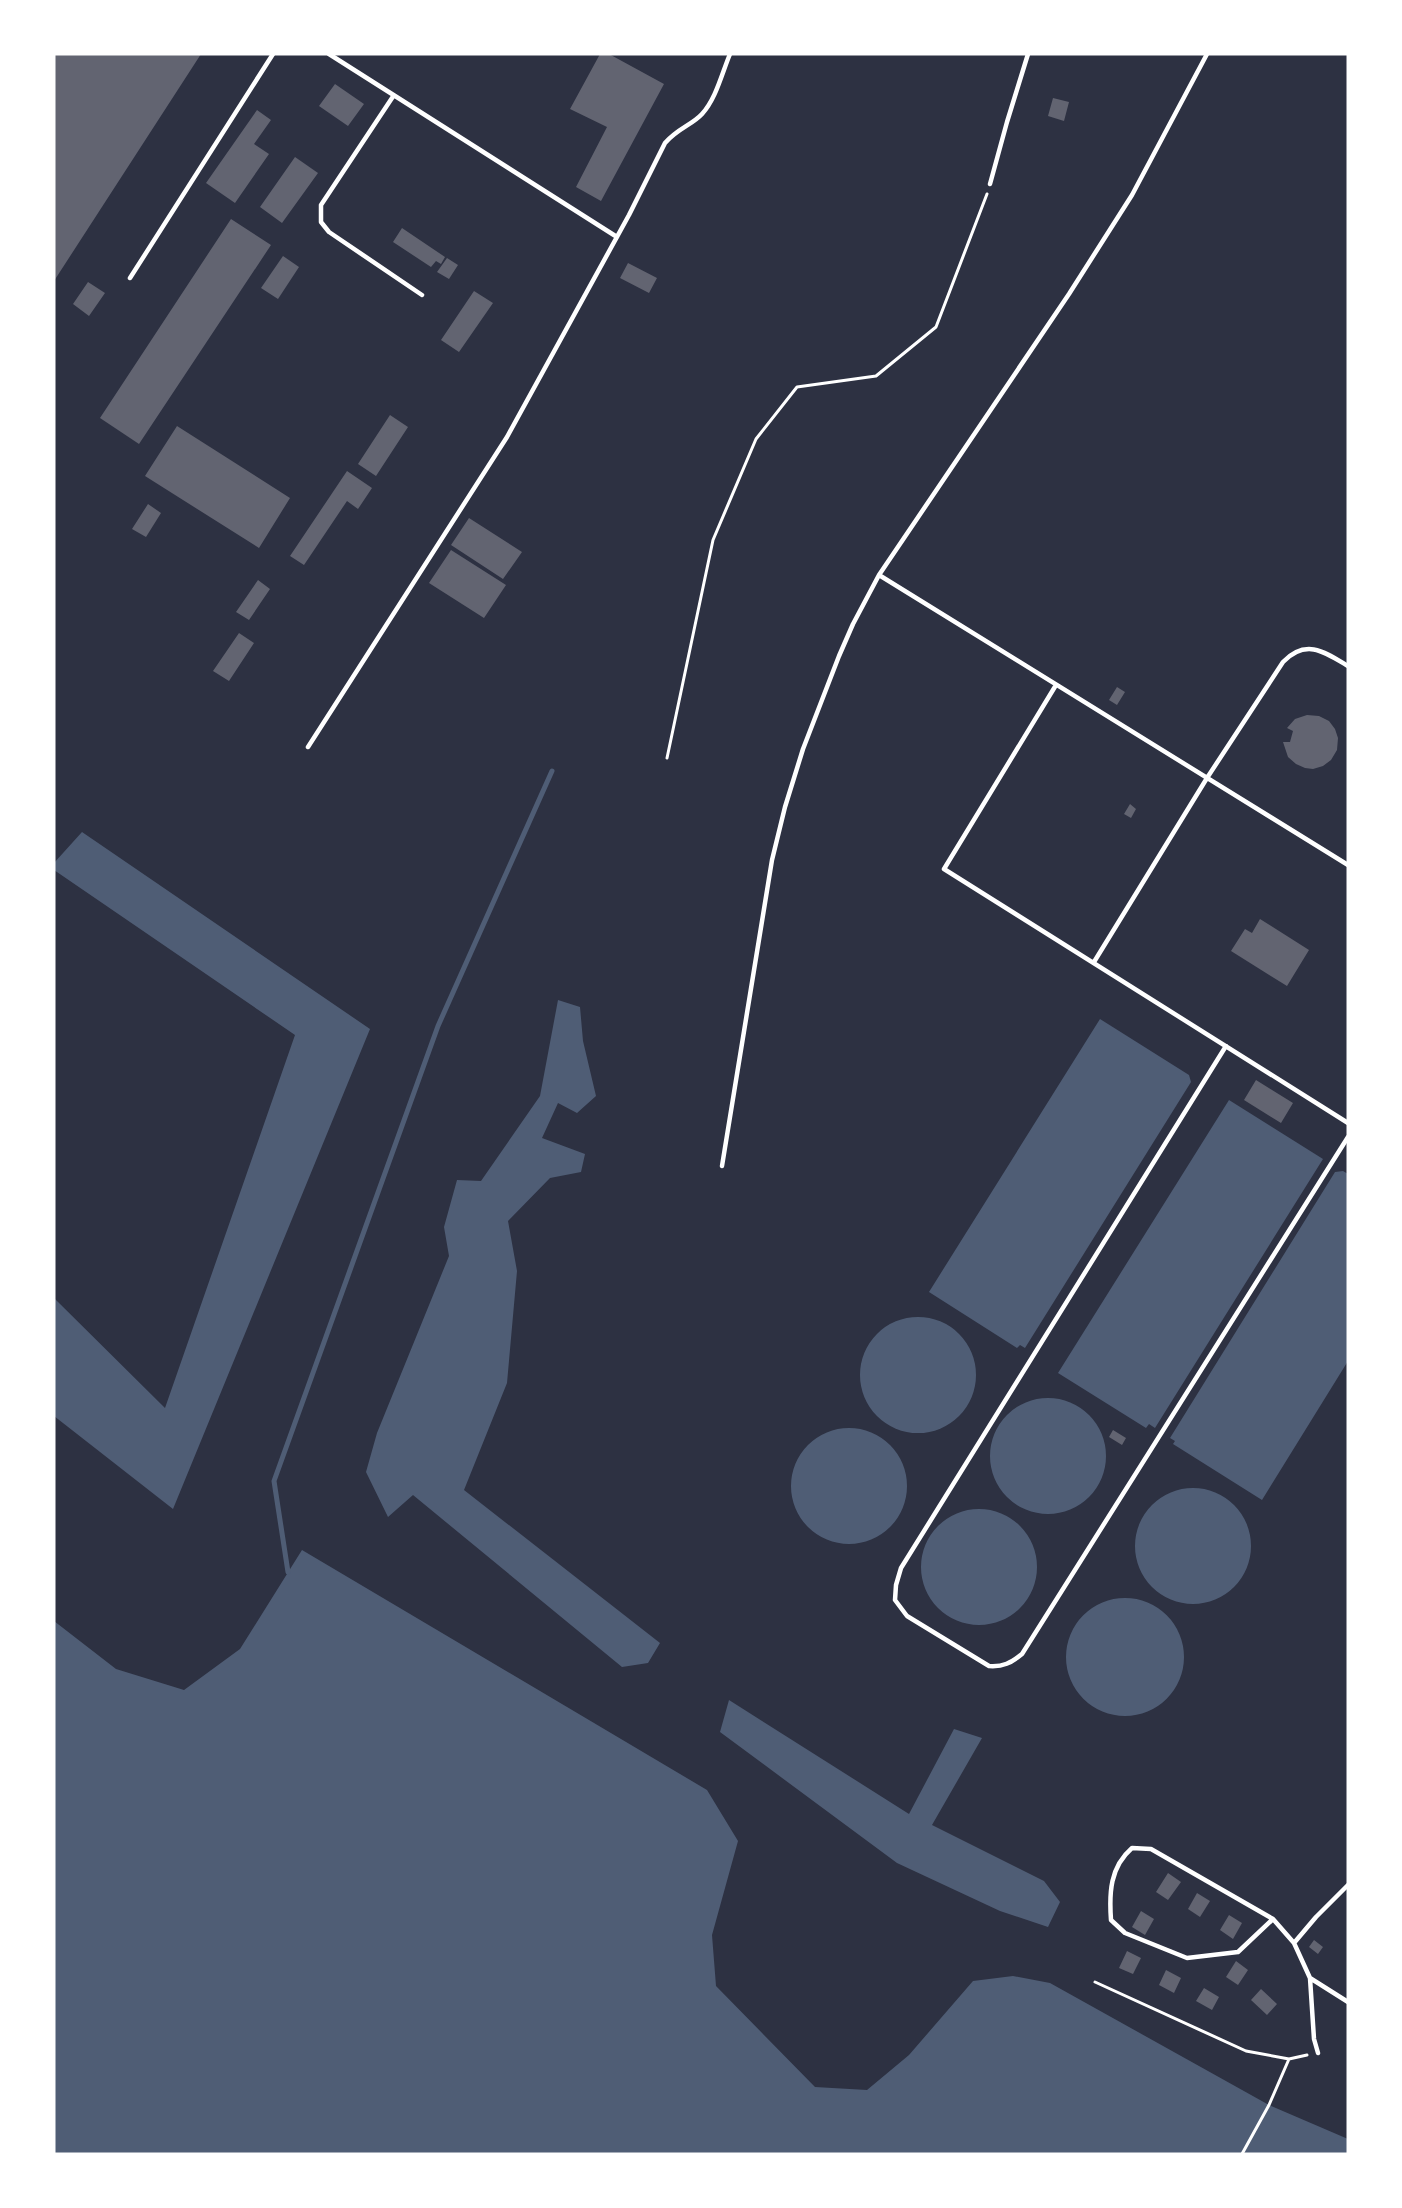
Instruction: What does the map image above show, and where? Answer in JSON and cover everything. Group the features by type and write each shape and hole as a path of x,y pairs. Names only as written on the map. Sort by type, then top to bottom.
{"lane":[{"path":"129,278 273,54"},
{"path":"329,54 616,237"},
{"path":"308,747 507,437 665,143 682,127 703,113 730,54"},
{"path":"990,184 1028,54"},
{"path":"722,1166 772,860 803,748 839,656 879,575 1127,204 1207,54"},
{"path":"394,95 321,205 321,222 329,232 422,295"},
{"path":"879,575 1348,865"},
{"path":"1094,962 1207,778 1289,656 1304,649 1318,649 1348,666"},
{"path":"1056,685 944,869 1348,1123"},
{"path":"1226,1046 901,1568 895,1600 907,1616 989,1666 1000,1667 1023,1654 1348,1137"},
{"path":"1273,1919 1238,1952 1187,1958 1125,1933 1111,1920 1109,1895 1114,1872 1124,1855 1132,1848 1150,1849 1273,1919 1294,1943 1310,1978 1314,2040 1318,2053"},
{"path":"1294,1943 1348,1885"},
{"path":"1310,1978 1348,2002"}],"path":[{"path":"667,758 713,540 756,439 797,387 876,376 936,327 990,184"},
{"path":"1095,1982 1246,2051 1289,2059 1318,2053"},
{"path":"1242,2154 1269,2105 1289,2059"}],"water":[{"path":"82,832 370,1029 173,1509 54,1416 54,1298 165,1408 295,1035 54,870 54,863"},
{"path":"558,1000 580,1007 583,1041 596,1096 577,1113 558,1103 542,1138 585,1154 581,1172 550,1178 508,1221 517,1271 507,1383 464,1490 660,1643 648,1663 622,1667 413,1495 388,1517 366,1472 377,1433 449,1256 444,1227 457,1180 481,1181 540,1096"},
{"path":"1100,1019 1189,1075 1191,1082 1025,1348 1020,1345 1017,1348 929,1292"},
{"path":"1229,1100 1323,1159 1155,1428 1149,1424 1146,1428 1058,1373"},
{"path":"1343,1171 1348,1174 1348,1361 1262,1500 1173,1444 1175,1441 1170,1438 1335,1172"},
{"path":"918,1317 940,1321 959,1334 972,1353 976,1375 972,1397 959,1416 940,1429 918,1433 896,1429 877,1416 864,1397 860,1375 864,1353 877,1334 896,1321"},
{"path":"1048,1398 1070,1402 1089,1415 1102,1434 1106,1456 1102,1478 1089,1497 1070,1510 1048,1514 1026,1510 1007,1497 994,1478 990,1456 994,1434 1007,1415 1026,1402"},
{"path":"849,1428 871,1432 890,1445 903,1464 907,1486 903,1508 890,1527 871,1540 849,1544 827,1540 808,1527 795,1508 791,1486 795,1464 808,1445 827,1432"},
{"path":"1193,1488 1215,1492 1234,1505 1247,1524 1251,1546 1247,1568 1234,1587 1215,1600 1193,1604 1171,1600 1152,1587 1139,1568 1135,1546 1139,1524 1152,1505 1171,1492"},
{"path":"979,1509 1001,1513 1020,1526 1033,1545 1037,1567 1033,1589 1020,1608 1001,1621 979,1625 957,1621 938,1608 925,1589 921,1567 925,1545 938,1526 957,1513"},
{"path":"302,1550 707,1790 738,1841 712,1935 716,1986 815,2087 867,2090 909,2055 973,1981 1013,1976 1050,1983 1269,2105 1348,2139 1348,2154 54,2154 54,1621 116,1669 184,1690 240,1649"},
{"path":"1125,1598 1158,1608 1174,1624 1184,1657 1174,1690 1158,1706 1125,1716 1092,1706 1076,1690 1066,1657 1076,1624 1092,1608"},
{"path":"729,1700 909,1814 954,1729 982,1738 932,1825 1044,1881 1060,1902 1048,1927 1000,1911 897,1863 720,1732"}],"building":[{"path":"54,54 201,54 54,281"},
{"path":"600,54 609,54 664,84 601,201 576,187 607,127 570,109"},
{"path":"335,84 364,104 348,126 319,106"},
{"path":"1053,98 1069,102 1064,121 1048,116"},
{"path":"257,110 271,120 254,144 269,154 235,203 206,183"},
{"path":"295,157 318,173 282,223 260,207"},
{"path":"231,219 271,245 139,444 100,418"},
{"path":"402,228 445,257 441,264 436,261 431,267 393,242"},
{"path":"283,256 299,267 278,299 261,288"},
{"path":"447,258 458,265 449,279 437,272"},
{"path":"628,263 657,278 649,293 620,278"},
{"path":"88,282 105,293 89,316 73,304"},
{"path":"474,291 493,303 459,352 441,340"},
{"path":"390,415 408,427 376,476 358,464"},
{"path":"177,426 290,498 259,548 145,476"},
{"path":"347,471 372,488 358,509 347,501 304,565 290,556"},
{"path":"148,504 161,513 146,537 132,529"},
{"path":"469,518 522,552 503,579 451,545"},
{"path":"451,550 506,585 484,618 429,583"},
{"path":"258,580 270,589 249,620 236,612"},
{"path":"239,633 254,643 229,681 213,671"},
{"path":"1117,687 1125,692 1117,705 1109,700"},
{"path":"1307,715 1319,716 1329,721 1338,738 1337,750 1331,760 1313,769 1296,764 1288,757 1283,742 1290,742 1293,731 1287,728 1295,719"},
{"path":"1130,804 1136,809 1131,818 1124,814"},
{"path":"1260,919 1309,950 1287,986 1231,951 1245,929 1252,933"},
{"path":"1256,1080 1293,1103 1281,1123 1244,1100"},
{"path":"1113,1430 1126,1438 1122,1445 1109,1437"},
{"path":"1168,1873 1181,1882 1168,1900 1156,1892"},
{"path":"1197,1893 1210,1901 1200,1917 1188,1909"},
{"path":"1141,1911 1154,1919 1145,1935 1132,1927"},
{"path":"1229,1915 1242,1923 1233,1939 1220,1930"},
{"path":"1314,1940 1323,1947 1318,1954 1309,1947"},
{"path":"1127,1951 1141,1958 1133,1974 1119,1968"},
{"path":"1236,1961 1248,1970 1238,1985 1226,1977"},
{"path":"1166,1970 1181,1978 1174,1993 1159,1985"},
{"path":"1204,1988 1219,1997 1212,2010 1196,2001"},
{"path":"1261,1989 1277,2004 1267,2015 1251,2000"}],"waterway":[{"path":"288,1572 274,1481 438,1026 552,771"}]}
